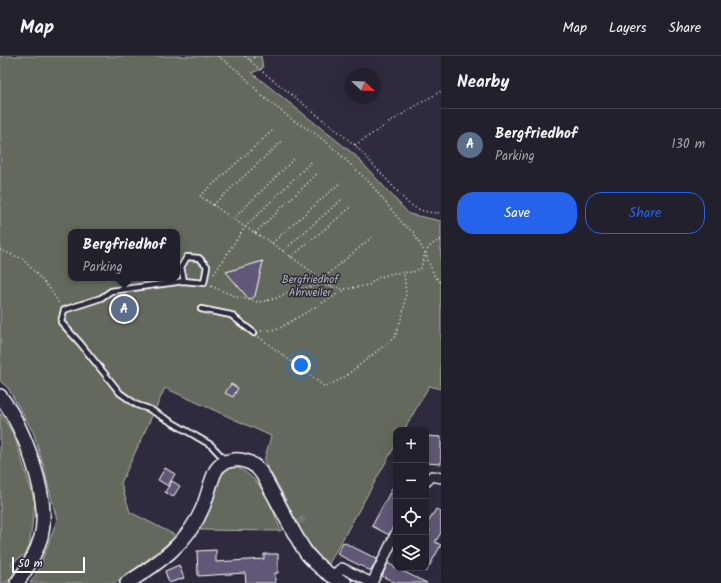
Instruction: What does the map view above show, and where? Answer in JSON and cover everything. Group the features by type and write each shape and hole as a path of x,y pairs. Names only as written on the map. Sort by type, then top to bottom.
{"main road":[{"path":"0,396 21,432 35,470 41,495 41,536 28,567 17,583"},
{"path":"127,583 143,574 167,556 184,540 204,507 216,470 226,461 237,460 246,462 257,468 264,477 306,552 319,567 345,583"}],"street":[{"path":"429,479 432,476 441,478"},
{"path":"332,576 342,568 372,583 393,542"}],"lane":[{"path":"184,281 182,267 187,257 199,258 207,266 204,283 184,281 111,291 100,298 64,310 60,322 80,343 120,393 137,405 149,409 211,445 226,461"},
{"path":"201,309 231,315 254,333"}],"path":[{"path":"218,56 242,74 262,96 294,121 313,132 331,146 379,193 402,223 413,232 425,252 434,275 441,283"},
{"path":"245,56 355,145 408,203 416,209 426,212 441,213"},
{"path":"250,60 256,56"},
{"path":"355,145 441,91"},
{"path":"272,131 200,196 245,227 272,243 335,288"},
{"path":"213,205 282,141"},
{"path":"233,219 296,158"},
{"path":"211,278 245,227 312,161"},
{"path":"255,233 318,173"},
{"path":"272,243 341,182"},
{"path":"283,251 342,199"},
{"path":"291,257 351,207"},
{"path":"322,279 372,237"},
{"path":"207,284 237,297 258,302 275,299 286,292 321,285 346,289 369,284 377,278 393,273 413,272 421,268 425,252 432,244 441,240"},
{"path":"0,250 23,259 50,289 64,310"},
{"path":"254,333 325,388 343,378 395,337 403,313 406,295 404,272"},
{"path":"254,333 267,329 278,329 346,289"}],"green space":[{"name":"Bergfriedhof Ahrweiler","path":"0,56 261,56 263,68 252,73 355,155 409,214 441,221 441,389 429,386 406,427 393,427 393,449 327,567 305,538 264,461 271,436 165,388 121,483 130,512 177,536 116,583 30,583 38,571 57,520 34,434 8,388 0,381"},
{"path":"0,413 14,435 35,502 29,549 27,553 11,564 16,571 7,583 0,583"},
{"path":"236,467 253,478 259,485 269,502 281,531 200,530 222,473 228,468"}],"building":[{"path":"263,261 255,296 251,299 248,298 226,272"},
{"path":"231,384 238,388 233,397 225,393"},
{"path":"429,436 441,437 441,464 429,463"},
{"path":"165,468 175,474 168,486 158,480"},
{"path":"172,481 180,486 173,497 165,492"},
{"path":"393,487 393,527 389,535 372,526"},
{"path":"436,509 441,512 441,533 435,542 441,545 429,567 430,530 429,521"},
{"path":"343,542 377,559 371,571 337,554"},
{"path":"216,550 216,562 264,559 264,554 278,554 278,573 275,573 275,583 246,583 245,573 198,576 197,551"},
{"path":"388,563 393,566 393,571 402,571 427,583 396,583 382,576"},
{"path":"179,565 184,578 169,583 165,571"}],"place":[{"name":"Bergfriedhof","path":"124,309"}]}
